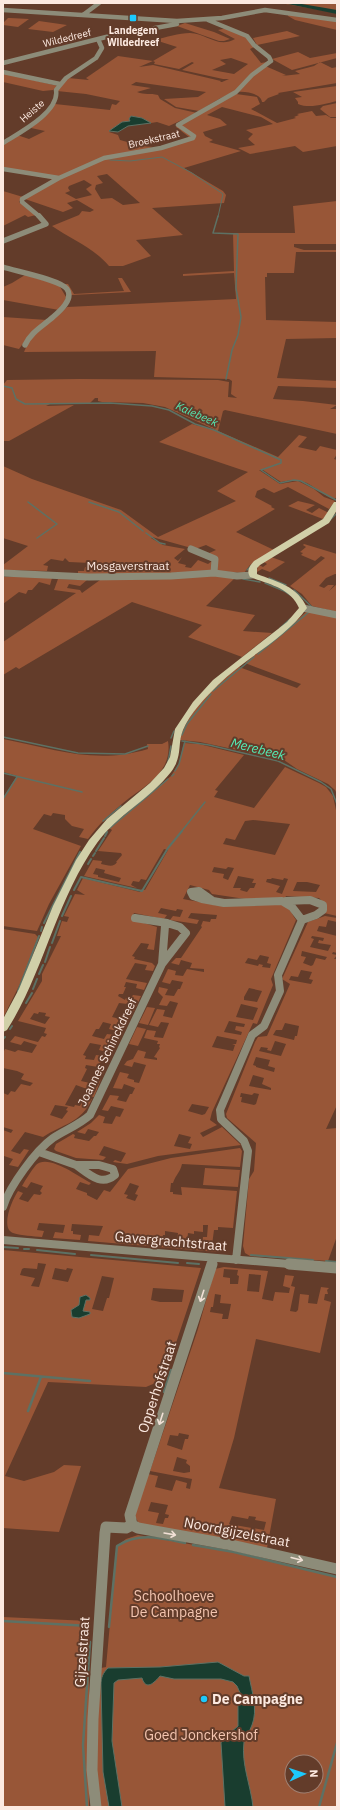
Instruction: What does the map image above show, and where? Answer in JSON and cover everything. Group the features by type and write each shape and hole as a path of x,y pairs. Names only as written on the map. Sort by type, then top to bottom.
{"main road":[{"path":"3,1028 16,1008 77,866 92,844 109,822 161,778 168,770 175,755 176,735 179,729 209,688 290,624 303,608 298,598 286,589 253,575 253,567 256,563 326,521 337,504"}],"street":[{"path":"83,15 99,3"},
{"path":"3,10 182,21 208,20 265,10 337,20"},
{"name":"Broekstraat","path":"3,241 46,224 41,217 21,200 59,178 99,160 155,150 193,138 194,136 178,126 178,124 236,92 252,75 270,61 269,57 254,45 247,36 208,20"},
{"name":"Wildedreef","path":"3,63 98,39 180,24 182,21"},
{"path":"60,84 66,78 99,56 102,48 98,39"},
{"name":"Heiste","path":"3,72 60,84 56,90 57,95 53,105 33,126 3,143"},
{"path":"3,169 59,178"},
{"path":"3,267 59,283 65,288 68,295 68,301 65,307 33,333 25,345"},
{"path":"191,549 215,559 214,573"},
{"name":"Mosgaverstraat","path":"3,573 89,577 171,576 214,573 237,576 253,575"},
{"path":"303,608 337,615"},
{"path":"236,1260 248,1152 244,1141 221,1119 220,1110 252,1035 264,1026 280,991 278,975 302,920 321,913 323,910 323,905 310,899 298,902 285,902"},
{"path":"213,901 241,903 278,900 292,904 302,920"},
{"name":"Joannes Schinckdreef","path":"3,1207 5,1200 31,1160 48,1142 84,1121 90,1115 162,964 186,933 184,929 179,926 135,918"},
{"name":"Joannes Schinckdreef","path":"162,964 164,930 167,923"},
{"path":"39,1152 76,1165"},
{"name":"Gavergrachtstraat","path":"3,1240 337,1268"},
{"name":"Opperhofstraat","path":"132,1525 130,1515 211,1269 213,1258"},
{"name":"Noordgijzelstraat","path":"132,1525 138,1528 226,1544 337,1569"},
{"name":"Gijzelstraat","path":"96,1807 92,1764 97,1657 106,1526 126,1528 132,1525"}],"green space":[{"path":"280,3 337,3 337,13"},
{"path":"288,14 337,21 337,30 295,20 288,16"},
{"path":"8,18 29,19 18,27 3,25"},
{"path":"39,21 67,25 53,32 28,29"},
{"path":"185,23 214,32 230,39 219,41 177,26"},
{"path":"227,28 245,36 254,47 250,49 261,63 267,62 263,65 286,75 282,76 300,74 295,71 314,66 320,62 332,68 337,67 337,83 278,93 279,94 268,98 264,102 262,102 258,96 254,94 236,92 215,101 199,111 176,107 164,99 198,97 206,92 136,82 131,85 151,88 137,92 158,95 160,99 175,108 197,113 169,126 157,122 151,123 142,118 131,116 129,119 130,121 122,122 109,132 118,135 120,140 142,146 153,147 98,161 195,138 189,137 176,127 236,94 257,97 260,104 251,109 277,123 296,118 294,117 299,115 297,114 312,111 316,116 326,115 331,118 337,118 337,146 303,152 295,146 250,154 238,148 255,145 248,139 253,134 246,130 273,124 261,117 222,107 207,115 220,119 227,125 203,132 205,136 213,140 209,142 241,151 184,168 223,191 226,195 224,203 152,208 183,235 136,240 151,256 123,266 109,266 89,249 52,226 79,215 82,211 90,212 94,210 77,200 67,203 73,208 63,212 25,199 52,179 3,170 3,144 17,135 29,139 45,131 31,128 55,104 110,110 112,104 116,105 120,101 86,94 57,91 68,78 89,80 86,78 118,56 153,61 177,47 155,40 172,35 190,33 223,42 229,42 235,39 218,30","holes":["231,58 248,64 234,74 212,70 226,64 220,60","153,61 155,62 154,64 179,69 192,62 194,63 182,70 229,79 220,82 221,81 153,65 139,67","107,174 140,203 123,205 112,198 101,199 95,189 96,185 103,183 97,176","84,180 92,185 86,189 92,195 76,199 65,193 70,191 68,188 69,186"]},
{"path":"287,31 300,36 257,45 253,38"},
{"path":"298,52 310,58 337,53 337,58 292,70 272,59"},
{"path":"3,73 58,86 53,90 43,91 3,82"},
{"path":"337,86 337,101 317,106 298,104 295,98 302,97 293,92"},
{"path":"337,103 337,117 330,117 320,109 323,106"},
{"path":"3,191 23,197 19,202 36,215 28,217 25,215 3,226"},
{"path":"337,201 337,244 294,244 294,247 304,250 337,250 337,252 296,252 294,273 267,273 267,277 265,277 266,320 337,322 337,338 286,339 277,378 337,381 337,388 278,386 273,399 337,405 330,409 337,409 337,434 225,410 223,411 218,431 165,407 143,403 102,402 98,401 98,398 95,398 90,403 50,404 46,406 74,405 9,441 3,441 3,385 7,380 218,380 229,382 228,397 237,398 231,394 232,381 229,379 154,377 156,351 24,352 29,340 67,307 236,299 234,273 183,276 183,274 234,271 233,233 295,233 293,206"},
{"path":"25,275 59,285 66,297 65,302 59,310 3,300 3,287"},
{"path":"118,278 122,278 131,292 69,295 63,284 68,284 74,294 124,291"},
{"path":"3,317 47,320 29,335 19,349 3,345"},
{"path":"192,424 218,431 278,457 299,435 307,437 298,447 316,451 320,446 337,450 337,454 334,459 337,460 337,497 334,499 310,484 298,480 281,482 263,470 259,470 280,484 298,481 314,489 324,497 335,501 329,509 288,487 274,493 264,488 257,491 255,497 275,509 236,532 274,550 250,565 244,573 217,571 218,561 214,556 207,554 216,550 206,545 195,549 152,537 151,538 163,545 185,549 174,558 178,561 182,557 178,563 186,565 185,567 191,568 198,560 208,564 212,561 196,554 197,553 213,559 214,562 212,571 155,574 78,574 78,571 84,571 85,567 91,563 69,562 65,558 63,561 51,559 43,565 48,566 47,571 3,570 3,565 28,546 3,538 3,466 32,479 121,510 158,537 236,501 217,491 248,472 159,442"},
{"path":"298,501 315,505 306,510 312,513 319,508 329,513 323,519 288,506"},
{"path":"304,544 337,554 337,574 326,578 319,586 324,588 328,585 334,585 329,591 337,584 337,612 312,606 302,594 290,586 325,558 321,556 315,561 301,555 303,553 300,552 306,547 303,545"},
{"path":"271,557 285,562 270,572 262,569 257,572 256,571 259,565 263,567 267,564 264,562"},
{"path":"195,575 236,577 206,606 255,615 243,631 272,633 242,657 188,637 202,625 132,602 19,669 16,667 3,675 3,642 76,593 54,590 58,579 87,580 80,586 69,584 67,588 80,590 82,593 100,580"},
{"path":"24,576 52,578 50,585 39,582 32,590 28,590 26,594 19,592 3,604 3,577"},
{"path":"307,611 337,618 337,794 328,784 297,769 284,760 200,742 180,740 189,719 204,699 239,667 297,688 301,684 245,663 283,633"},
{"path":"3,739 58,751 93,756 129,754 148,749 147,744 162,744 168,741 166,762 155,778 123,803 96,829 88,839 79,837 84,829 72,826 65,819 65,815 53,813 51,816 44,814 33,829 81,846 49,904 37,931 3,926 3,798 17,776 3,772"},
{"path":"184,743 199,744 244,755 215,790 218,791 214,797 254,808 285,767 326,787 333,796 337,815 337,916 324,913 324,903 319,898 286,896 285,898 252,900 212,894 209,890 190,885 183,899 232,905 253,906 281,904 288,908 296,920 271,979 273,985 257,1024 253,1023 212,1112 210,1120 217,1125 200,1133 203,1137 222,1127 241,1145 158,1156 127,1164 113,1162 115,1160 121,1162 126,1153 104,1146 99,1155 106,1157 103,1160 76,1158 54,1149 56,1144 73,1134 75,1135 74,1138 89,1141 96,1136 99,1132 88,1129 85,1134 77,1132 91,1123 99,1115 105,1117 103,1123 112,1124 116,1116 120,1117 124,1109 111,1106 108,1111 102,1110 110,1095 119,1096 117,1100 126,1102 135,1088 124,1084 122,1089 113,1088 120,1072 129,1074 127,1078 139,1083 146,1065 134,1062 132,1067 124,1065 127,1061 133,1059 138,1050 146,1052 144,1058 157,1060 157,1058 154,1057 160,1048 160,1044 157,1044 158,1041 144,1038 147,1030 156,1031 154,1037 163,1038 169,1023 161,1022 158,1027 149,1025 157,1009 165,1010 163,1016 172,1018 178,1003 170,1001 167,1006 159,1005 163,997 158,992 159,987 168,989 165,995 174,996 178,989 180,989 183,982 172,980 170,984 162,982 168,969 176,971 175,975 183,976 187,969 204,972 204,969 190,968 192,963 181,960 179,965 171,963 176,958 181,958 202,927 203,921 210,922 211,919 216,919 217,915 191,913 188,918 199,920 197,924 170,920 173,916 180,917 183,910 177,909 176,911 161,908 158,913 167,915 164,919 134,913 131,919 157,927 154,950 147,949 149,944 141,943 132,956 135,957 134,959 152,963 155,966 153,971 145,970 147,965 135,963 126,979 147,983 144,990 136,988 137,984 126,982 124,987 126,987 123,994 119,994 118,996 125,1000 126,998 130,999 133,995 141,996 134,1011 125,1010 128,1004 119,1003 112,1017 120,1019 123,1014 131,1016 129,1020 121,1023 117,1031 109,1029 111,1024 103,1022 92,1036 104,1039 107,1034 115,1035 107,1052 99,1050 101,1045 90,1043 83,1055 86,1056 85,1059 94,1060 96,1055 104,1056 100,1065 105,1068 103,1074 95,1073 98,1067 86,1065 85,1068 87,1069 81,1081 90,1083 93,1078 101,1079 94,1097 85,1095 87,1089 76,1085 65,1105 74,1107 75,1105 80,1106 84,1097 92,1099 83,1113 71,1122 43,1137 25,1132 11,1151 20,1154 24,1149 29,1150 18,1167 9,1165 13,1159 3,1157 3,1130 11,1133 13,1130 3,1127 3,1093 8,1095 11,1091 15,1092 21,1084 30,1086 33,1083 21,1079 24,1074 3,1068 3,1053 5,1049 15,1052 18,1050 32,1053 37,1045 24,1041 21,1045 10,1042 15,1036 38,1042 42,1036 45,1037 47,1034 44,1033 46,1028 18,1021 42,981 42,974 61,936 57,936 62,921 67,922 69,917 64,916 75,894 85,895 77,890 83,878 140,892 142,889 145,890 168,850 164,849 146,880 141,879 139,882 133,881 131,885 137,888 84,876 93,860 102,861 101,864 112,866 116,864 122,855 121,853 98,851 112,830 109,828 171,776 179,763","holes":["253,820 290,824 275,855 223,844 226,838 235,840 245,821","214,867 226,869 228,867 234,868 228,880 223,878 224,874 212,872","96,868 105,870 104,873 121,878 119,882 98,877 98,875 93,874","238,876 254,879 252,883 256,883 254,888 250,888 247,892 240,890 241,888 233,888","272,878 283,880 284,878 288,879 282,894 276,892 280,886 266,882 267,879","297,882 307,882 320,885 316,892 293,891","260,955 269,957 267,963 271,964 270,968 262,967 263,965 259,964 258,966 245,963 248,958 257,960","249,988 262,991 257,1002 244,1000","241,1004 258,1008 253,1020 236,1017","39,1012 46,1013 45,1016 50,1017 45,1024 30,1019 34,1013 38,1014","229,1021 245,1024 244,1027 236,1026 235,1030 242,1032 241,1035 224,1032","217,1036 237,1040 236,1044 232,1044 235,1045 233,1051 212,1047","192,1104 209,1107 205,1114 202,1115 188,1111","55,1105 68,1107 66,1110 68,1111 62,1119 50,1115","179,1134 191,1137 188,1143 192,1144 190,1149 174,1146"]},
{"path":"325,916 337,918 337,922 328,920 326,927 319,926 317,931 337,936 337,953 333,952 332,954 337,955 334,959 337,959 337,1105 326,1129 337,1128 337,1236 328,1261 250,1256 245,1253 243,1246 249,1179 254,1171 256,1143 227,1118 226,1114 255,1042 258,1037 267,1036 290,984 282,979 308,922","holes":["312,936 324,938 323,941 319,940 318,943 331,945 328,951 310,947 314,939 311,938","302,951 327,957 325,960 316,958 311,966 303,963 306,957 301,956","301,970 312,972 309,979 313,980 311,984 289,980 291,976 298,977","285,1023 299,1026 297,1036 295,1036 294,1040 273,1035 276,1030 282,1030","275,1041 286,1044 281,1056 259,1051 261,1047 268,1048 267,1050 271,1051","256,1057 270,1060 268,1066 275,1068 274,1072 253,1065","253,1075 264,1078 262,1084 271,1088 271,1090 249,1086","241,1093 252,1095 254,1093 259,1094 256,1104 254,1105 241,1102 242,1097 240,1097"]},
{"path":"3,929 35,934 38,937 20,984 3,1018"},
{"path":"147,1007 155,1008 148,1025 139,1023"},
{"path":"137,1027 146,1029 138,1046 129,1044"},
{"path":"240,1148 242,1151 240,1167 182,1164 173,1183 171,1183 170,1192 173,1192 173,1194 182,1195 181,1187 237,1191 233,1228 218,1227 218,1230 214,1230 212,1245 218,1246 217,1252 88,1241 89,1235 99,1236 103,1226 72,1224 71,1231 73,1231 73,1234 81,1235 80,1240 53,1238 55,1232 63,1233 65,1225 39,1223 37,1230 44,1231 42,1237 13,1233 7,1226 8,1214 18,1191 23,1193 19,1199 28,1202 34,1194 40,1195 42,1193 40,1191 43,1186 31,1182 27,1188 22,1186 36,1165 41,1162 48,1162 64,1167 91,1183 89,1185 80,1182 76,1189 87,1193 87,1195 97,1200 104,1190 110,1192 128,1169 171,1158","holes":["130,1183 139,1186 135,1194 138,1195 135,1201 126,1198 128,1195 124,1194","203,1225 208,1225 207,1237 203,1237 202,1245 187,1242 188,1233 194,1234 194,1231 203,1232","165,1231 178,1233 177,1242 162,1240 163,1235 165,1235"]},
{"path":"205,1168 240,1170 238,1187 203,1185"},
{"path":"3,1250 201,1268 165,1376 160,1381 146,1387 48,1382 5,1476 24,1481 54,1472 64,1465 81,1466 59,1532 3,1528","holes":["38,1263 46,1264 39,1287 31,1286 35,1278 20,1275 22,1269 24,1268 37,1269","55,1268 66,1270 67,1268 73,1269 68,1282 52,1279","102,1276 114,1278 109,1298 107,1298 103,1311 92,1309","153,1288 184,1290 182,1302 160,1302 151,1300"]},
{"path":"224,1267 268,1271 262,1299 273,1301 275,1292 289,1293 290,1288 283,1286 285,1275 294,1276 291,1286 295,1287 290,1311 296,1312 298,1310 300,1294 309,1295 308,1303 317,1304 321,1287 329,1288 327,1290 328,1294 325,1294 324,1300 331,1302 320,1353 256,1339 234,1438 219,1488 276,1499 267,1548 139,1524 135,1516 148,1474 158,1476 155,1487 172,1491 176,1480 187,1483 186,1488 190,1489 192,1479 150,1471 198,1329 215,1269","holes":["224,1269 238,1270 238,1284 230,1284 230,1278 223,1277","249,1274 261,1275 259,1292 247,1291","215,1294 221,1295 220,1303 231,1304 228,1319 222,1319 223,1314 210,1312 211,1307 213,1307","179,1433 189,1435 188,1439 185,1439 182,1450 167,1445 170,1435 178,1436","177,1457 187,1460 186,1463 190,1466 190,1472 184,1473 173,1471","151,1502 168,1505 165,1514 169,1515 168,1518 165,1518 163,1524 156,1523 159,1513 148,1511","232,1516 248,1519 249,1516 256,1517 255,1520 266,1522 264,1530 229,1524"]},
{"path":"138,1535 234,1552 337,1577 337,1807 99,1807 95,1743 101,1668 106,1667 117,1546 126,1539"},
{"path":"3,1617 89,1621 89,1807 3,1807"}],"shaded area":[{"path":"131,116 142,118 151,123 128,126 118,132 109,131 122,122 130,121 129,119"},
{"path":"86,1295 90,1298 90,1300 86,1300 83,1311 90,1312 90,1314 79,1318 72,1317 71,1310 79,1305 80,1297"},
{"path":"218,1662 244,1676 249,1676 254,1701 254,1719 244,1742 243,1750 253,1807 225,1807 221,1743 222,1740 238,1726 238,1697 241,1695 237,1686 233,1682 221,1679 174,1679 160,1676 153,1683 148,1685 142,1678 118,1680 114,1683 112,1741 122,1807 109,1807 103,1772 101,1685 102,1677 108,1668 160,1667"}],"waterway":[{"path":"248,3 268,3"},
{"path":"286,3 337,12"},
{"path":"110,160 130,161 162,157 192,173 223,194 218,217"},
{"path":"218,216 213,233 238,234 236,288 241,317 238,335 232,350 226,379"},
{"name":"Kalebeek","path":"3,386 12,388 16,399 25,404 110,403 152,406 169,410 195,424 214,430 281,460 281,463 261,470 280,483 294,480 301,481 336,500"},
{"path":"28,502 57,524 37,538"},
{"path":"89,502 119,512 143,531"},
{"path":"329,521 337,513"},
{"path":"146,533 160,543 165,544"},
{"path":"247,570 251,566"},
{"path":"269,578 286,585"},
{"path":"243,579 260,582"},
{"path":"265,583 284,591 293,597"},
{"path":"294,590 312,607"},
{"path":"258,654 309,612"},
{"path":"280,628 290,619"},
{"path":"213,691 254,657"},
{"path":"182,735 187,724 211,694"},
{"path":"171,738 174,731"},
{"name":"Merebeek","path":"3,737 78,753 125,754 148,746"},
{"path":"175,771 179,764 185,741"},
{"name":"Merebeek","path":"185,741 209,745 278,761 321,782 331,789 337,804"},
{"path":"168,762 171,746"},
{"path":"3,773 82,792"},
{"path":"3,799 17,777"},
{"path":"110,828 168,779"},
{"path":"181,832 205,802"},
{"path":"103,821 121,806"},
{"path":"74,890 81,877 142,891 168,848 182,831"},
{"path":"105,836 107,832"},
{"path":"96,851 104,838"},
{"path":"44,923 80,852"},
{"path":"88,864 91,859"},
{"path":"62,916 71,896"},
{"path":"52,943 60,921"},
{"path":"41,931 42,927"},
{"path":"18,991 39,936"},
{"path":"45,962 50,947"},
{"path":"39,974 43,965"},
{"path":"33,989 37,979"},
{"path":"26,1003 32,993"},
{"path":"3,1247 18,1248"},
{"path":"24,1249 29,1249"},
{"path":"37,1250 75,1254"},
{"path":"91,1255 178,1263"},
{"path":"251,1255 313,1260"},
{"path":"326,1261 337,1262"},
{"path":"187,1263 199,1264"},
{"path":"164,1392 171,1370"},
{"path":"3,1373 90,1381"},
{"path":"28,1411 41,1377"},
{"path":"109,1627 117,1546 134,1539 150,1537 185,1543"},
{"path":"193,1545 234,1552 337,1577"},
{"path":"3,1621 89,1626"},
{"path":"87,1807 83,1745 90,1642"},
{"path":"319,1807 337,1743"}],"place":[{"name":"Landegem Wildedreef","path":"133,18"},
{"name":"De Campagne","path":"204,1699"}],"park label":[{"name":"Schoolhoeve De Campagne","path":"174,1604"},
{"name":"Goed Jonckershof","path":"201,1735"}]}
